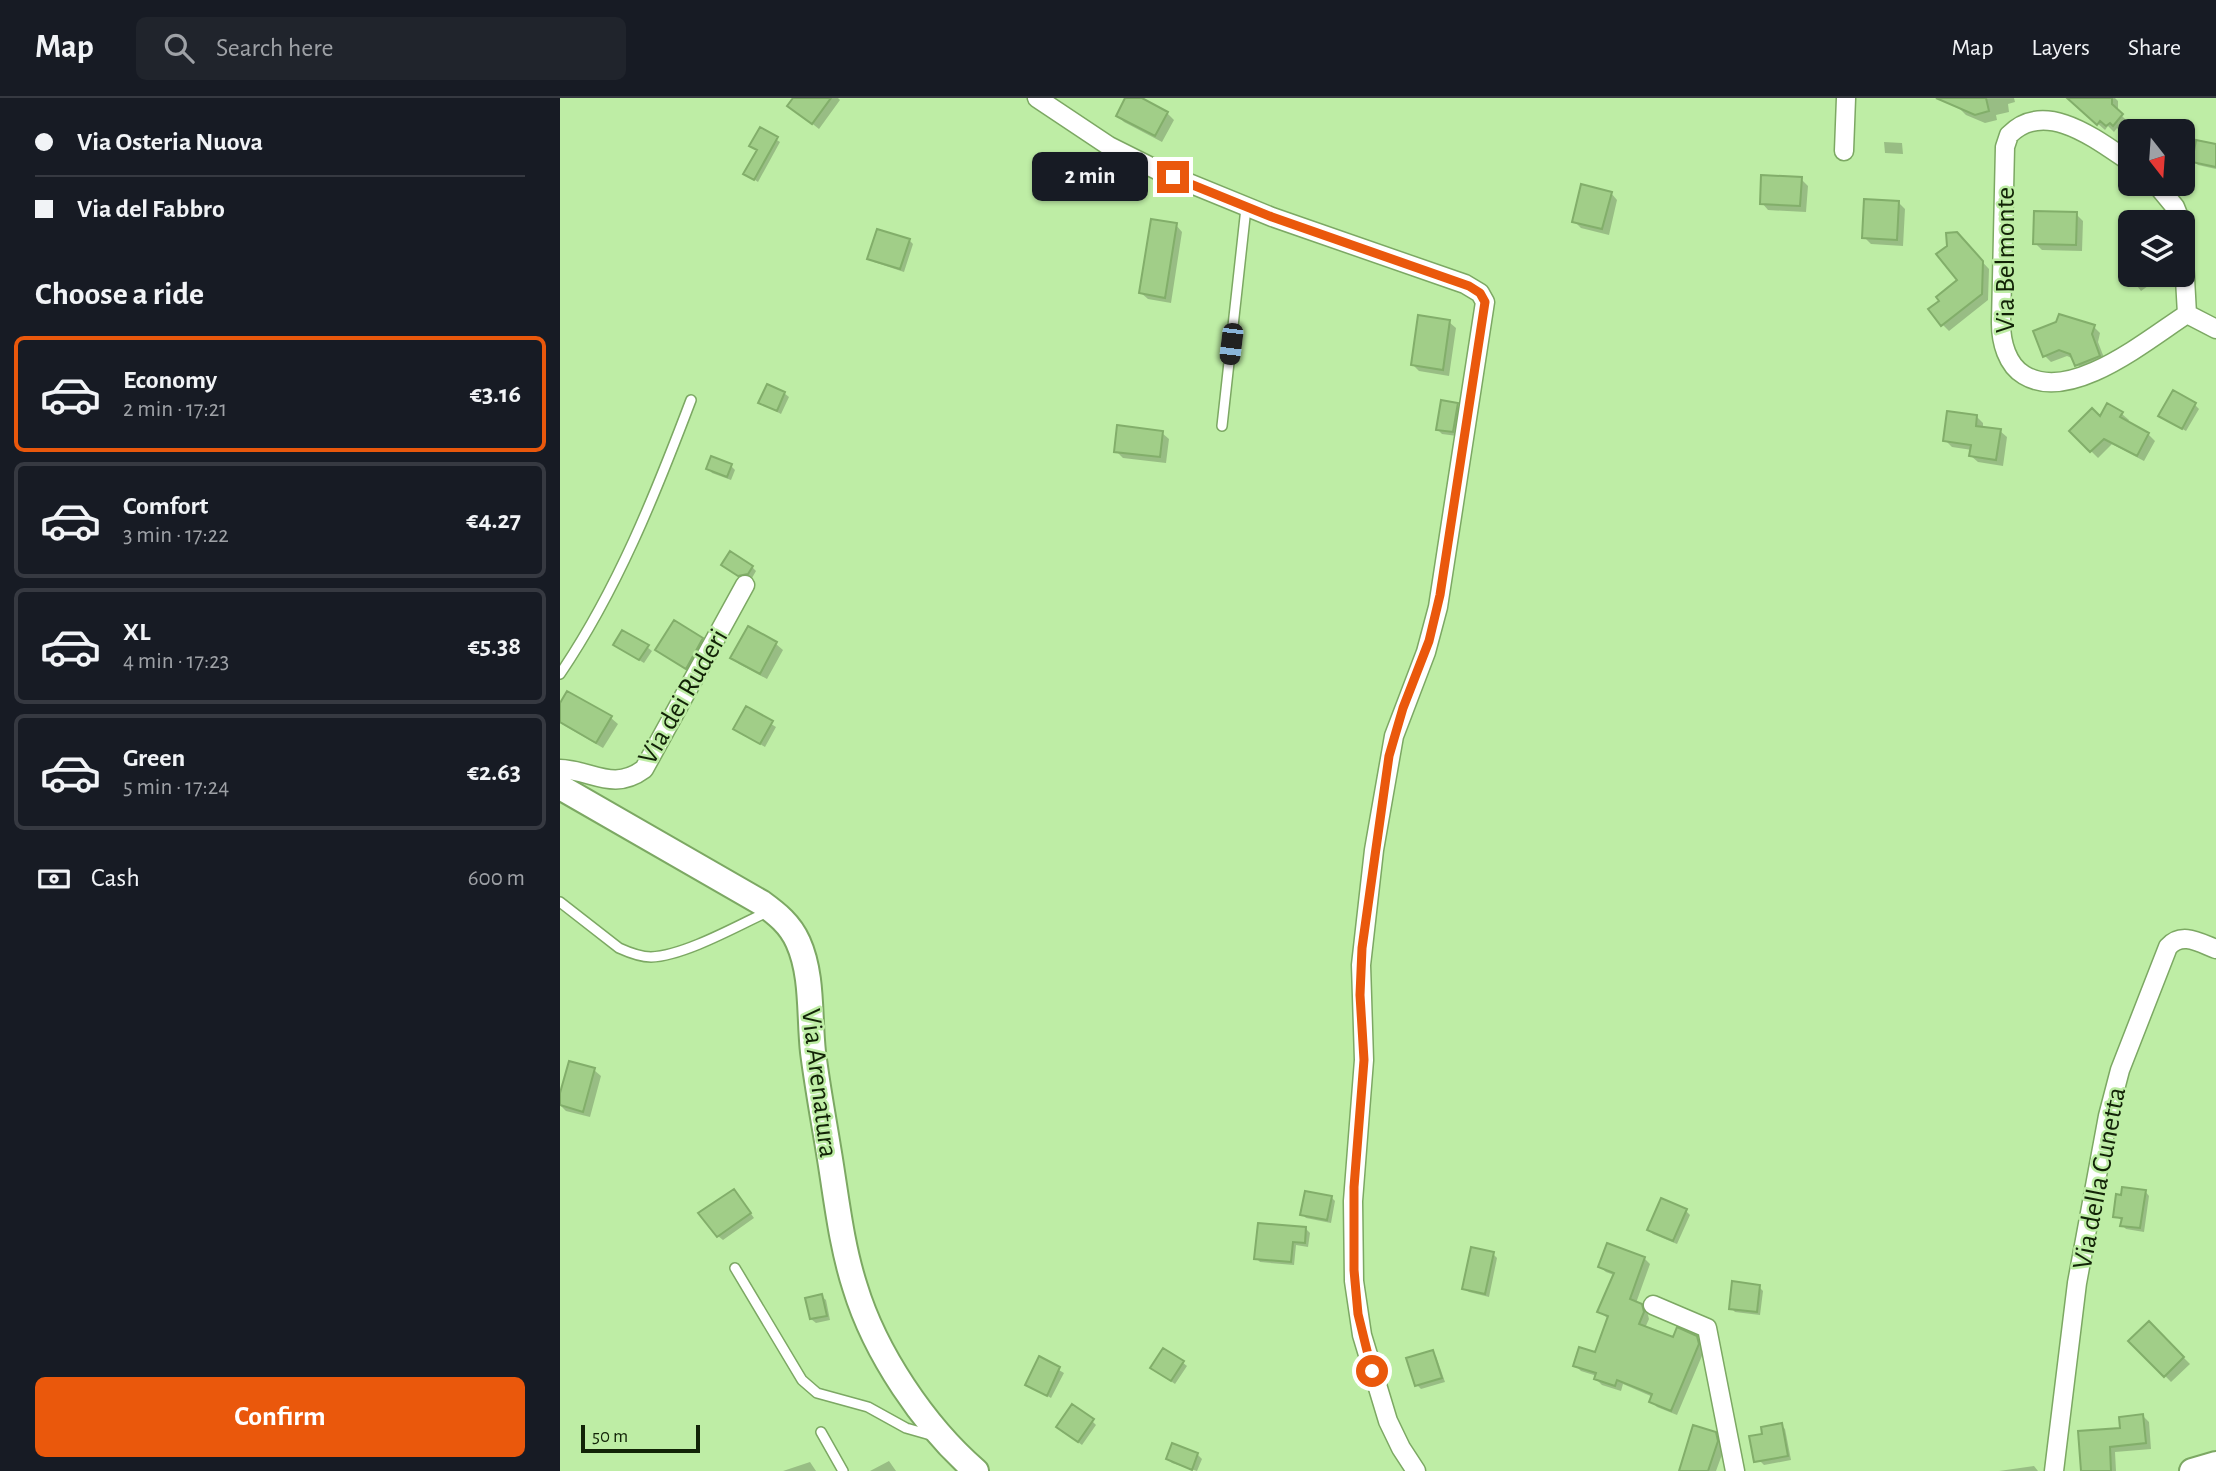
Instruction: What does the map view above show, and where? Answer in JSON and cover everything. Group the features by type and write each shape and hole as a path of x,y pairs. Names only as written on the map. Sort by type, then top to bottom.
{"street":[{"path":"1037,98 1118,152 1246,208 1465,284 1480,293 1485,302 1440,595 1429,641 1403,708 1389,756 1374,850 1361,965 1364,1060 1354,1187 1356,1303 1364,1345 1388,1421 1416,1471"},
{"path":"1844,151 1846,98"},
{"name":"Via Belmonte","path":"2118,155 2056,120 2028,122 2009,135 2005,147 2001,323 2005,351 2014,367 2027,377 2053,383 2071,381 2103,367 2187,314"},
{"path":"2186,287 2187,314 2216,329"},
{"name":"Via dei Ruderi","path":"560,769 607,780 627,778 644,769 745,585"},
{"name":"Via Arenatura","path":"560,787 771,910 790,928 803,955 810,999 813,1051 832,1171 845,1251 858,1299 877,1346 943,1439 976,1471"},
{"name":"Via della Cunetta","path":"2054,1471 2077,1283 2108,1116 2120,1070 2169,944 2188,938 2216,949"},
{"path":"1653,1305 1707,1328 1735,1471"},
{"path":"2192,1471 2216,1464"}],"lane":[{"path":"1222,426 1246,208"},
{"path":"560,674 603,602 629,550 653,498 691,400"},
{"path":"560,902 620,948 649,957 676,952 771,910"},
{"path":"735,1268 802,1380 811,1389 830,1398 868,1407 906,1428 943,1439"},
{"path":"821,1432 843,1471"}],"building":[{"path":"793,98 831,98 812,124 787,106"},
{"path":"1125,98 1142,98 1168,112 1155,136 1116,116"},
{"path":"1936,98 1986,98 1989,111 1975,115"},
{"path":"2067,98 2112,98 2112,104 2123,114 2113,126 2110,123 2106,126 2100,121 2097,125"},
{"path":"760,127 778,137 754,180 743,174 757,150 749,146"},
{"path":"2196,140 2216,144 2216,167 2195,163"},
{"path":"1761,175 1802,177 1800,206 1760,204"},
{"path":"1581,184 1612,192 1602,229 1572,222"},
{"path":"1864,199 1899,201 1897,240 1862,238"},
{"path":"2034,211 2077,212 2076,245 2033,244"},
{"path":"1151,219 1177,223 1165,298 1139,293"},
{"path":"877,229 910,239 900,269 867,259"},
{"path":"1957,232 1983,261 1982,294 1941,326 1928,309 1939,301 1936,297 1957,280 1936,254 1947,246 1946,233"},
{"path":"2059,314 2095,325 2092,334 2100,356 2075,366 2070,354 2059,350 2043,357 2033,331 2056,322"},
{"path":"1418,315 1450,320 1443,370 1411,365"},
{"path":"767,384 785,392 777,411 758,403"},
{"path":"2173,390 2196,403 2182,429 2158,416"},
{"path":"1441,400 1458,403 1453,432 1436,430"},
{"path":"2107,403 2123,412 2120,417 2149,433 2137,456 2104,439 2090,452 2069,431 2092,408 2100,416"},
{"path":"1947,411 1977,415 1976,426 2001,429 1996,460 1969,456 1971,445 1943,441"},
{"path":"1117,425 1163,431 1160,457 1114,452"},
{"path":"711,456 732,464 727,477 706,469"},
{"path":"730,551 753,566 748,574 738,576 721,565"},
{"path":"674,620 703,638 686,669 655,650"},
{"path":"748,626 777,642 760,674 730,658"},
{"path":"622,630 649,645 639,660 613,645"},
{"path":"567,691 612,716 596,743 560,722 560,703"},
{"path":"746,706 773,721 760,744 733,729"},
{"path":"569,1061 595,1068 583,1112 560,1105 560,1093"},
{"path":"2122,1187 2146,1190 2140,1228 2120,1226 2122,1218 2113,1217 2116,1194 2121,1195"},
{"path":"734,1189 751,1213 717,1237 698,1213"},
{"path":"1305,1191 1332,1196 1327,1220 1300,1215"},
{"path":"1661,1198 1687,1209 1673,1241 1647,1230"},
{"path":"1258,1223 1306,1227 1305,1243 1293,1242 1291,1262 1254,1259"},
{"path":"1607,1243 1645,1257 1630,1299 1642,1304 1644,1312 1639,1324 1673,1337 1677,1327 1697,1336 1699,1344 1671,1411 1649,1402 1652,1394 1617,1380 1615,1386 1594,1379 1596,1373 1573,1366 1579,1347 1595,1352 1608,1316 1597,1312 1614,1273 1598,1267"},
{"path":"1471,1247 1494,1252 1485,1294 1462,1289"},
{"path":"1732,1281 1760,1285 1757,1312 1729,1309"},
{"path":"822,1294 827,1316 810,1319 805,1298"},
{"path":"2149,1321 2184,1357 2164,1377 2128,1341"},
{"path":"1163,1348 1184,1361 1171,1381 1150,1368"},
{"path":"1433,1350 1442,1378 1415,1386 1406,1358"},
{"path":"1039,1356 1060,1367 1047,1396 1025,1385"},
{"path":"1072,1404 1094,1419 1078,1442 1056,1427"},
{"path":"2143,1414 2146,1443 2110,1447 2111,1471 2081,1471 2078,1431 2120,1428 2119,1417"},
{"path":"1782,1423 1788,1456 1754,1462 1749,1436 1762,1434 1761,1427"},
{"path":"1693,1425 1716,1432 1718,1441 1708,1471 1679,1471"},
{"path":"1172,1443 1198,1453 1192,1470 1166,1459"}],"route":[{"path":"1173,177 1272,217 1469,286 1480,293 1485,302 1436,617 1403,708 1389,756 1363,938 1360,995 1364,1060 1356,1150 1353,1247 1358,1314 1372,1371"}]}
